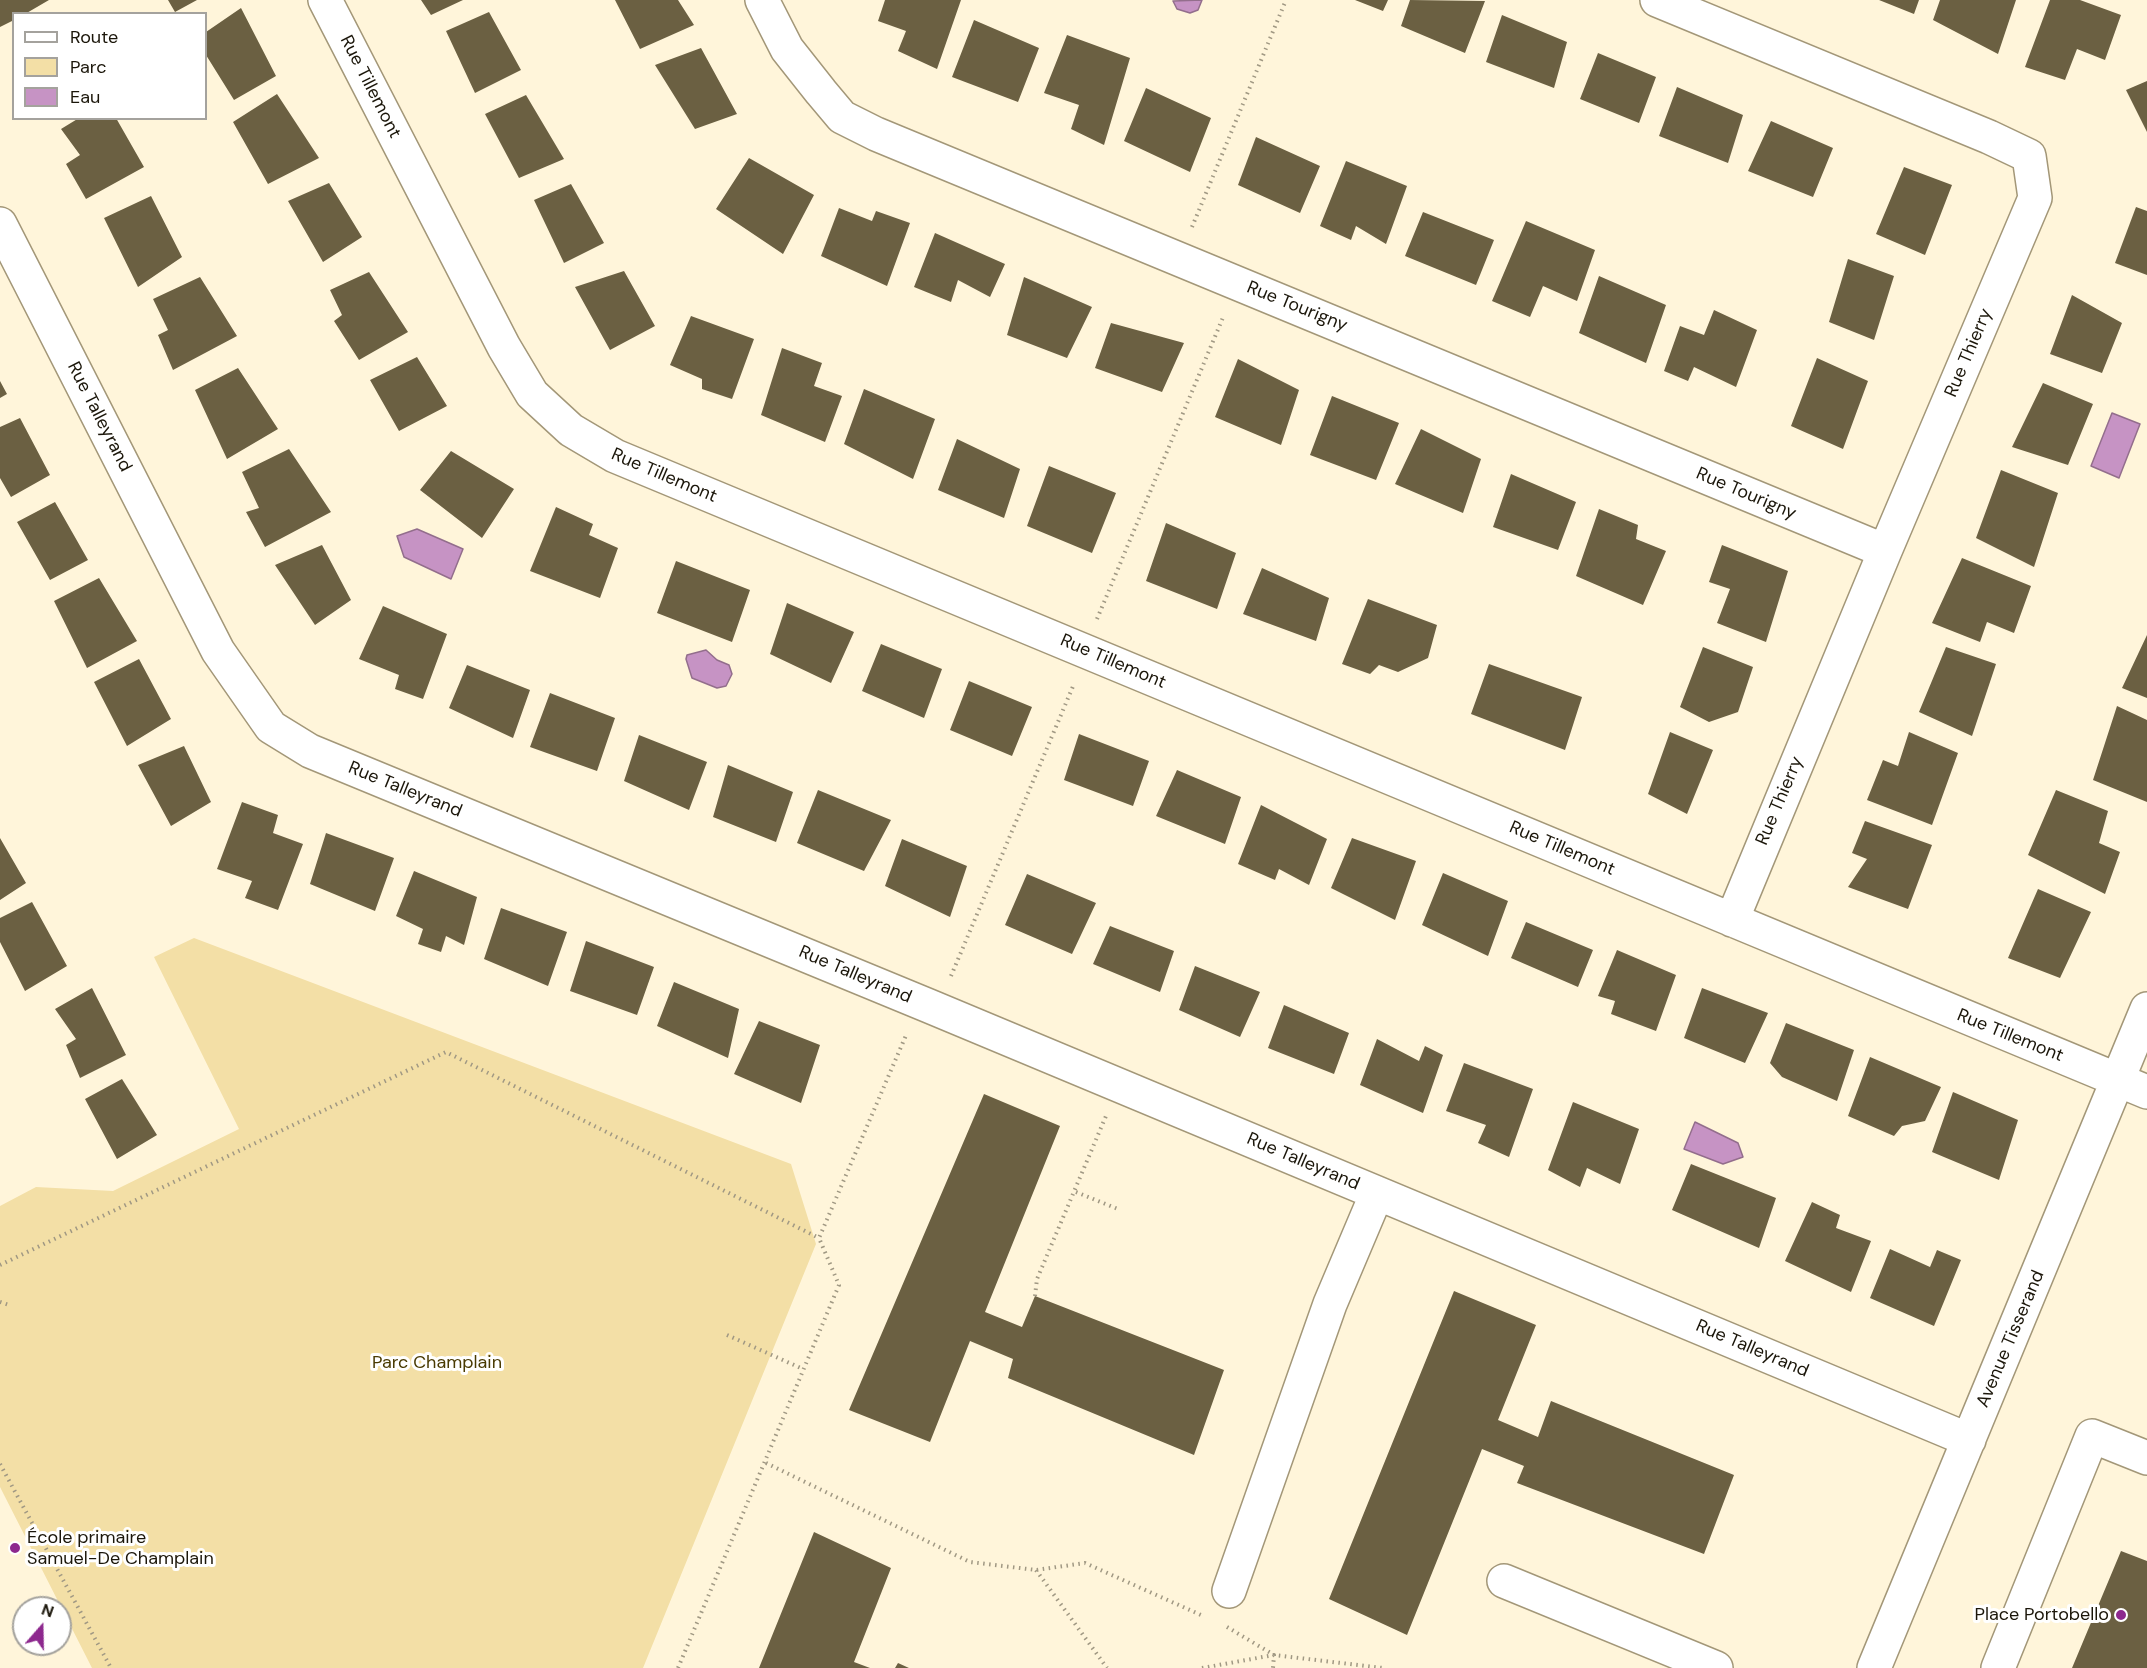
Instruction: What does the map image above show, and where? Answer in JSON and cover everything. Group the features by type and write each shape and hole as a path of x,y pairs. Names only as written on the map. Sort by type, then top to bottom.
{"street":[{"name":"Rue Tillemont","path":"325,0 504,346 532,394 571,430 615,456 2132,1086"},
{"name":"Rue Tourigny","path":"762,0 787,49 842,117 876,134 1885,551"},
{"name":"Rue Thierry","path":"1658,0 1989,137 2029,156 2036,198 1885,551 1732,920"},
{"name":"Rue Talleyrand","path":"0,224 219,651 271,727 310,751 1969,1440"},
{"name":"Avenue Tisserand","path":"1874,1668 1969,1440 2132,1086 2147,1009"},
{"path":"1229,1592 1330,1304 1377,1193"},
{"path":"1998,1668 2092,1436 2147,1458"},
{"path":"1504,1581 1716,1668"}],"path":[{"path":"1189,234 1286,0"},
{"path":"1095,624 1227,306"},
{"path":"947,984 1078,675"},
{"path":"819,1238 908,1030"},
{"path":"0,1265 446,1052 819,1238 839,1285 802,1368 765,1463 678,1668"},
{"path":"1035,1296 1037,1279 1076,1192 1107,1113"},
{"path":"1076,1192 1118,1209"},
{"path":"0,1302 9,1305"},
{"path":"727,1335 802,1368"},
{"path":"765,1463 970,1562 1036,1570 1085,1563 1208,1618"},
{"path":"0,1464 111,1668"},
{"path":"1036,1570 1107,1668"},
{"path":"1218,1622 1274,1655"},
{"path":"1273,1668 1274,1655"},
{"path":"1202,1668 1274,1655 1383,1668"}],"green space":[{"name":"Parc Champlain","path":"194,938 791,1164 816,1244 643,1668 92,1668 72,1629 72,1596 55,1596 0,1487 0,1206 36,1187 113,1191 239,1129 154,957"}],"water":[{"path":"1202,0 1198,10 1190,13 1177,9 1173,1"},
{"path":"2112,413 2140,424 2119,478 2091,466"},
{"path":"417,529 463,549 451,579 404,557 397,536"},
{"path":"706,650 717,660 729,665 732,674 726,686 717,688 692,678 686,659 687,655"},
{"path":"1695,1122 1738,1143 1743,1157 1723,1164 1684,1149"}],"building":[{"path":"0,0 49,0 28,12 12,12 12,21 0,27"},
{"path":"168,0 197,0 175,12"},
{"path":"421,0 463,0 431,15"},
{"path":"615,0 678,0 694,25 640,49"},
{"path":"885,0 961,0 937,69 898,51 906,31 878,21"},
{"path":"1355,0 1388,0 1383,11"},
{"path":"1410,0 1485,1 1465,53 1401,26"},
{"path":"1879,0 1919,0 1914,14"},
{"path":"1940,0 2016,0 1998,54 1933,20"},
{"path":"2050,0 2080,0 2121,15 2105,60 2077,49 2065,80 2025,67"},
{"path":"241,8 276,76 234,100 207,57 207,31"},
{"path":"489,12 521,70 475,93 446,31"},
{"path":"1502,15 1567,42 1554,88 1486,62"},
{"path":"974,20 1039,48 1018,102 952,77"},
{"path":"1067,35 1130,58 1104,145 1071,129 1079,105 1044,93"},
{"path":"701,48 737,114 695,129 655,65"},
{"path":"1598,53 1656,77 1639,123 1580,99"},
{"path":"2147,81 2147,132 2126,90"},
{"path":"1677,87 1743,115 1728,163 1659,136"},
{"path":"1146,88 1211,118 1190,172 1124,141"},
{"path":"277,94 319,158 268,184 233,122"},
{"path":"526,95 564,159 519,178 485,114"},
{"path":"76,120 117,120 144,167 86,199 66,164 80,155 61,129"},
{"path":"1771,121 1833,148 1813,197 1748,171"},
{"path":"1256,137 1320,166 1300,213 1238,185"},
{"path":"749,158 814,195 783,254 716,209"},
{"path":"1346,161 1407,186 1386,244 1356,226 1351,240 1320,226"},
{"path":"1904,167 1952,185 1925,255 1876,234"},
{"path":"329,183 362,237 323,262 288,201"},
{"path":"571,184 604,243 564,263 534,200"},
{"path":"151,196 182,257 138,287 104,218"},
{"path":"2136,207 2147,211 2147,275 2115,263"},
{"path":"839,208 872,221 876,211 910,223 887,286 821,256"},
{"path":"1423,212 1494,240 1476,285 1405,256"},
{"path":"1526,221 1595,250 1577,301 1543,286 1530,317 1492,301"},
{"path":"935,233 1005,264 990,297 958,280 951,302 914,287"},
{"path":"1848,259 1894,276 1874,340 1829,322"},
{"path":"624,271 655,326 610,350 575,287"},
{"path":"369,272 408,332 359,360 334,321 342,315 330,290"},
{"path":"1599,276 1666,305 1646,363 1579,333"},
{"path":"200,277 237,336 173,370 158,335 168,330 153,299"},
{"path":"1024,277 1092,307 1067,358 1007,335"},
{"path":"2072,295 2122,323 2102,373 2050,354"},
{"path":"1714,310 1757,330 1736,387 1694,367 1688,381 1664,371 1680,326 1704,335"},
{"path":"691,316 754,339 732,399 702,389 702,379 670,365"},
{"path":"1111,323 1184,343 1162,392 1095,368"},
{"path":"782,348 822,363 814,386 842,396 825,442 761,415"},
{"path":"417,357 447,406 399,431 370,380"},
{"path":"1817,358 1868,381 1843,449 1791,426"},
{"path":"1238,359 1299,390 1281,445 1215,417"},
{"path":"238,368 278,429 227,459 195,390"},
{"path":"0,381 7,394 0,398"},
{"path":"2043,383 2093,404 2068,465 2012,447"},
{"path":"864,389 935,419 913,479 844,444"},
{"path":"1332,396 1399,423 1376,480 1310,455"},
{"path":"20,418 50,475 11,497 0,478 0,427"},
{"path":"1421,429 1481,459 1463,513 1395,484"},
{"path":"957,439 1020,469 1004,518 938,490"},
{"path":"289,449 331,512 265,547 246,512 259,508 242,472"},
{"path":"451,451 514,489 482,538 420,490"},
{"path":"1049,466 1116,493 1092,553 1027,526"},
{"path":"2001,470 2058,493 2034,567 1976,538"},
{"path":"1511,474 1576,502 1558,550 1493,527"},
{"path":"55,502 88,560 50,580 17,522"},
{"path":"556,507 593,524 589,535 618,548 600,598 530,571"},
{"path":"1599,509 1638,525 1636,539 1666,551 1643,605 1576,576"},
{"path":"1166,523 1236,553 1217,609 1146,581"},
{"path":"322,545 351,600 315,625 275,565"},
{"path":"1722,545 1788,571 1766,642 1717,623 1730,589 1709,582"},
{"path":"1962,558 2031,586 2014,633 1987,622 1980,642 1932,623"},
{"path":"676,561 750,590 732,642 657,613"},
{"path":"1262,568 1329,598 1316,641 1243,614"},
{"path":"99,578 137,641 87,668 54,601"},
{"path":"1368,599 1437,625 1428,658 1398,672 1379,665 1370,674 1342,664"},
{"path":"787,603 854,632 831,683 770,654"},
{"path":"383,606 447,634 423,699 395,689 399,675 359,659"},
{"path":"2147,635 2147,698 2122,688"},
{"path":"881,644 942,669 924,718 862,691"},
{"path":"1703,647 1753,667 1738,712 1709,722 1680,707"},
{"path":"1946,647 1996,664 1972,736 1919,712"},
{"path":"139,659 171,719 127,746 94,682"},
{"path":"1489,664 1582,697 1565,750 1471,714"},
{"path":"467,665 530,690 513,738 449,708"},
{"path":"969,681 1032,707 1012,756 950,730"},
{"path":"550,693 615,718 597,771 530,747"},
{"path":"2117,706 2147,720 2147,802 2093,780"},
{"path":"1670,732 1713,750 1687,814 1648,794"},
{"path":"1909,732 1958,753 1932,825 1867,800 1883,760 1898,766"},
{"path":"1079,734 1149,761 1133,806 1064,780"},
{"path":"639,735 707,762 689,810 624,781"},
{"path":"184,746 211,802 171,826 138,765"},
{"path":"728,765 793,792 776,842 713,817"},
{"path":"1177,770 1241,797 1225,844 1156,816"},
{"path":"818,790 891,820 864,871 797,843"},
{"path":"2056,790 2108,811 2099,843 2120,852 2105,894 2028,855"},
{"path":"242,802 278,815 273,833 303,844 278,910 245,898 252,881 217,869"},
{"path":"1261,805 1327,839 1309,885 1279,869 1275,880 1238,864"},
{"path":"1865,821 1932,845 1908,909 1848,887 1867,859 1852,853"},
{"path":"326,833 394,858 375,911 310,884"},
{"path":"0,838 26,883 0,900"},
{"path":"1352,838 1416,861 1395,920 1331,888"},
{"path":"902,839 967,866 950,917 885,886"},
{"path":"414,871 477,897 464,945 446,936 441,952 418,944 423,929 396,916"},
{"path":"1443,873 1508,901 1488,956 1422,925"},
{"path":"1027,874 1096,903 1072,954 1005,925"},
{"path":"2038,889 2091,912 2060,978 2008,958"},
{"path":"32,902 67,966 25,991 0,942 0,918"},
{"path":"501,908 567,932 548,986 484,959"},
{"path":"1526,922 1593,950 1578,987 1511,958"},
{"path":"1110,926 1174,951 1160,992 1093,964"},
{"path":"586,941 654,967 637,1015 570,991"},
{"path":"1617,950 1676,975 1656,1031 1611,1014 1615,1001 1598,996"},
{"path":"1195,966 1260,992 1240,1037 1179,1010"},
{"path":"674,982 739,1009 728,1058 657,1026"},
{"path":"92,988 126,1055 80,1078 66,1045 76,1039 55,1009"},
{"path":"1702,988 1768,1013 1745,1063 1684,1038"},
{"path":"1284,1005 1349,1033 1334,1074 1268,1048"},
{"path":"759,1021 820,1045 801,1103 734,1074"},
{"path":"1786,1023 1854,1050 1837,1101 1782,1077 1770,1063"},
{"path":"1377,1039 1419,1061 1425,1046 1443,1055 1423,1113 1360,1085"},
{"path":"1870,1057 1941,1087 1925,1121 1902,1126 1894,1136 1848,1116"},
{"path":"1464,1063 1533,1089 1509,1157 1478,1143 1486,1125 1446,1111"},
{"path":"122,1079 157,1135 117,1159 85,1099"},
{"path":"1953,1092 2018,1120 1999,1180 1932,1152"},
{"path":"984,1094 1060,1126 985,1312 1022,1327 1035,1296 1224,1370 1194,1455 1008,1378 1013,1359 970,1341 930,1442 849,1410"},
{"path":"1573,1102 1639,1129 1620,1184 1587,1168 1580,1187 1548,1170"},
{"path":"1691,1164 1776,1198 1759,1248 1672,1210"},
{"path":"1812,1202 1840,1215 1836,1228 1871,1241 1851,1292 1785,1261"},
{"path":"1890,1249 1930,1267 1937,1250 1961,1260 1934,1326 1870,1298"},
{"path":"1454,1291 1536,1325 1498,1420 1538,1437 1551,1401 1734,1475 1704,1554 1517,1483 1524,1466 1482,1449 1407,1635 1329,1599"},
{"path":"814,1532 891,1568 854,1662 870,1668 759,1668"},
{"name":"Place Portobello","path":"2121,1551 2147,1561 2147,1668 2072,1668"},
{"path":"898,1663 909,1668 895,1668"}],"place":[{"name":"École primaire Samuel-De Champlain","path":"15,1548"},
{"name":"Place Portobello","path":"2121,1615"}]}
